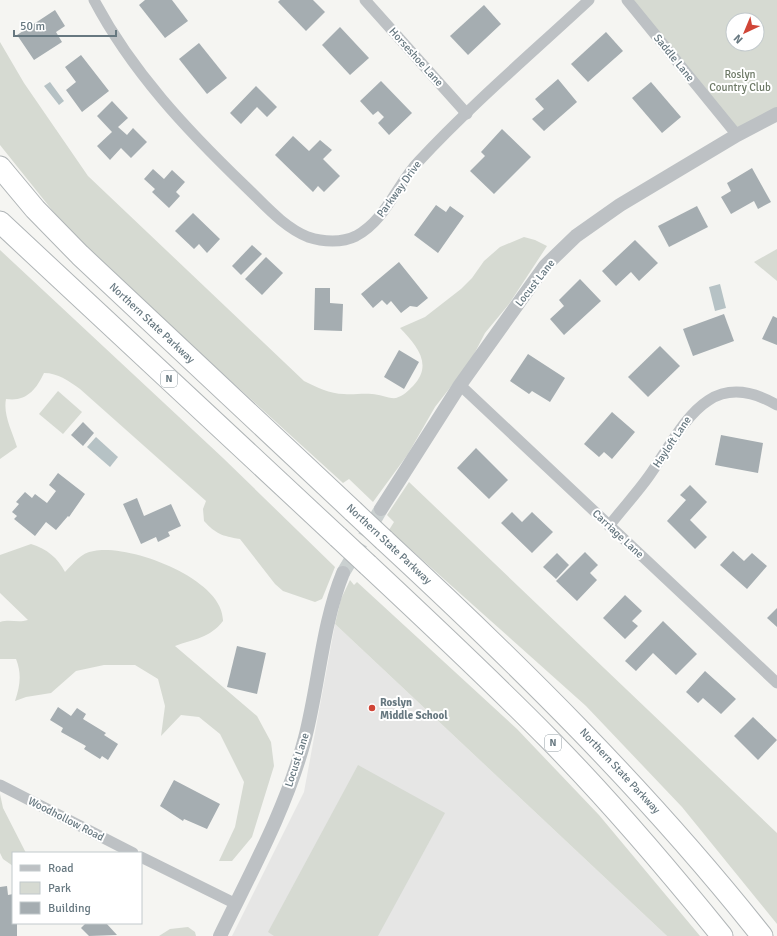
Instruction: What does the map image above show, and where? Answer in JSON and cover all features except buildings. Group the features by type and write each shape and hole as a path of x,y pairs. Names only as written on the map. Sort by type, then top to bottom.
{"highway":[{"name":"Northern State Parkway","path":"0,167 35,209 80,255 467,617 578,726 685,842 756,928 766,936"},
{"name":"N","path":"0,222 368,565 473,664 554,744 645,844 722,936"}],"street":[{"name":"Parkway Drive","path":"94,0 125,51 152,87 190,133 282,222 308,237 330,242 345,240 356,236 371,226 381,215 417,162 589,0"},
{"name":"Horseshoe Lane","path":"365,0 467,114"},
{"name":"Saddle Lane","path":"627,0 737,135"},
{"name":"Locust Lane","path":"381,509 460,385 545,266 576,236 620,205 737,135 777,114"},
{"name":"Carriage Lane","path":"460,385 777,683"},
{"name":"Hayloft Lane","path":"609,526 648,477 690,415 709,398 728,392 753,394 777,405"},
{"name":"Locust Lane","path":"220,936 268,836 294,772 308,726 331,612 343,573"},
{"name":"Woodhollow Road","path":"0,785 131,852"},
{"path":"142,857 236,904"}],"shaded area":[{"path":"50,82 64,101 59,105 44,86"},
{"path":"720,284 726,308 715,311 709,287"},
{"path":"96,437 118,457 110,467 87,447"},
{"name":"Roslyn Middle School","path":"335,624 667,936 232,936 304,792"}],"green space":[{"name":"Roslyn Country Club","path":"629,0 777,0 777,114 737,135"},
{"path":"0,42 24,83 88,176 304,381 323,390 339,394 375,394 393,398 403,395 419,378 422,370 422,362 417,348 400,328 425,317 461,289 472,278 484,261 500,247 524,237 535,240 547,246 509,304 485,333 470,362 435,407 408,454 373,502 349,479 343,483 76,240 0,145"},
{"path":"777,249 777,281 754,262"},
{"path":"0,250 223,458 335,567 322,599 315,602 283,591 275,584 240,539 220,534 204,521 203,509 206,501 80,389 59,376 44,373 38,385 30,394 19,399 6,399 5,405 7,417 17,447 0,459"},
{"path":"58,391 82,412 63,434 39,414"},
{"path":"409,482 777,833 777,924 682,807 586,706 389,530 394,522 387,515"},
{"path":"31,544 51,555 59,562 65,572 81,556 94,551 110,550 151,559 192,579 208,591 219,606 223,621 218,627 207,635 175,646 257,716 271,742 274,766 252,837 232,861 219,861 235,827 244,782 220,734 199,717 181,715 161,736 165,706 158,679 135,665 104,665 76,671 51,693 26,697 15,701 20,675 18,664 16,659 0,659 0,622 28,620 0,593 0,555"},
{"path":"350,580 354,585 357,582 517,729 599,815 700,936 667,936 335,624 341,599"},
{"path":"358,765 445,813 378,936 274,936 268,932"},
{"path":"0,794 3,808 25,852 12,852 12,865 3,859 0,853"},
{"path":"188,927 195,932 196,936 159,936 170,929"}],"tunnel":[{"path":"343,573 381,509"}],"place":[{"name":"Roslyn Middle School","path":"372,708"}]}
